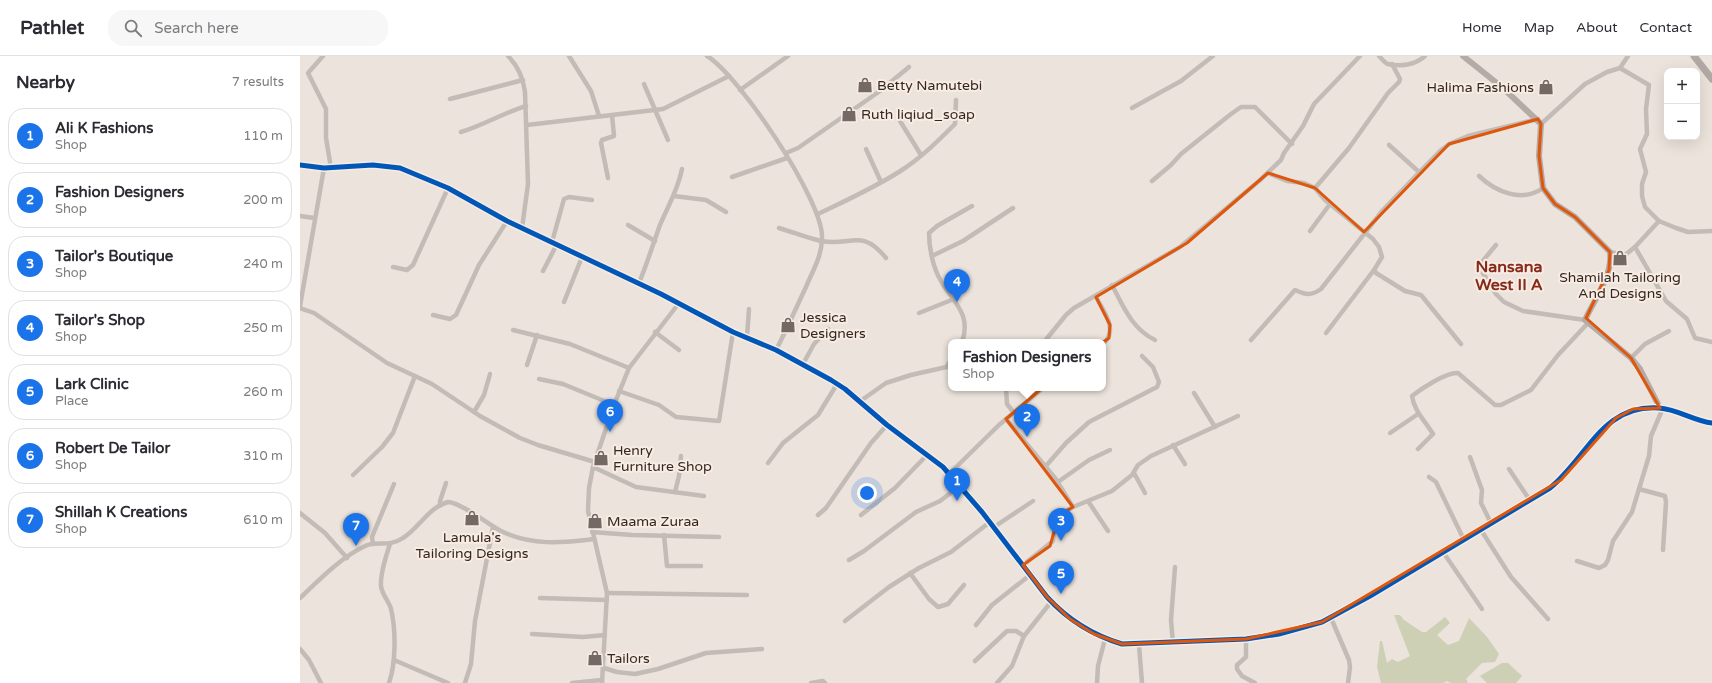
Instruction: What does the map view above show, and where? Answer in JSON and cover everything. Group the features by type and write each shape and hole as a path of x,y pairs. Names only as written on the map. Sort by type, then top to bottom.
{"main road":[{"path":"1694,56 1712,80"}],"street":[{"path":"323,56 308,74 326,109 326,138 331,168"},
{"path":"508,56 515,64 523,80 526,106 528,184 522,228"},
{"path":"569,56 590,91 599,116"},
{"path":"707,56 721,66 730,76 786,156 818,214 823,230 817,263 795,313 776,350"},
{"path":"740,90 788,56"},
{"path":"1132,108 1181,81 1214,56"},
{"path":"1046,339 1066,315 1096,297 1112,285 1154,263 1186,243 1268,173 1282,160 1284,153 1292,144 1314,104 1360,56"},
{"path":"1379,56 1387,64 1400,66 1414,63 1425,56"},
{"path":"1463,56 1539,122 1539,156 1543,188 1555,204 1574,217 1610,252 1625,255 1635,247 1659,221"},
{"path":"1251,340 1295,290 1306,296 1321,289 1364,232 1383,210 1419,172 1449,144 1468,136 1539,122 1585,84 1607,72 1620,68 1628,56"},
{"path":"1315,188 1349,148 1388,93 1399,82 1400,79 1392,64"},
{"path":"732,177 786,156 880,92 909,67"},
{"path":"1620,68 1649,85 1646,110 1647,134 1640,149 1646,172 1643,180 1642,196 1645,207 1659,221 1688,232 1712,232"},
{"path":"527,124 669,107 730,76"},
{"path":"450,100 523,80"},
{"path":"644,84 668,140"},
{"path":"818,214 903,170 955,124 956,100"},
{"path":"461,132 477,127 503,113 526,106"},
{"path":"1152,181 1172,165 1186,150 1241,107 1255,107 1292,144"},
{"path":"608,178 601,143 602,140 614,136 612,115"},
{"path":"900,121 921,155"},
{"path":"1389,145 1419,172"},
{"path":"866,149 881,182"},
{"path":"300,165 324,168 373,165 400,168 448,188 507,221 639,283 734,332 776,350 803,364 837,384 949,474 992,525 1051,602 1076,623 1105,639 1122,644 1246,639 1287,632 1310,626 1331,618 1482,530 1529,499 1550,488 1561,480 1608,424 1633,409 1661,408 1712,423"},
{"path":"324,168 314,218 300,307 314,313 387,362 432,384 474,412 529,442 594,464 636,487 704,496"},
{"path":"639,283 656,241 660,225 674,196 682,169"},
{"path":"1268,173 1287,181 1304,183 1315,188 1330,204 1364,232 1379,247 1382,257 1326,334"},
{"path":"1479,176 1500,192 1528,196 1543,188"},
{"path":"393,267 407,270 413,265 448,188"},
{"path":"674,196 706,200 726,212"},
{"path":"543,272 555,243 564,198 570,197 592,200"},
{"path":"1310,231 1330,204"},
{"path":"962,339 964,328 963,313 941,281 932,256 929,237 930,231 972,206"},
{"path":"932,256 963,241 1013,208"},
{"path":"300,216 314,218"},
{"path":"433,314 450,319 456,316 479,265 507,221"},
{"path":"628,225 656,241"},
{"path":"779,228 822,241 862,239 873,244 886,258"},
{"path":"1496,245 1480,263 1481,270 1496,294 1504,302 1523,311 1587,321 1631,358 1640,369 1661,408 1651,436 1650,456 1632,512 1613,541 1609,557 1604,565 1596,568 1577,561"},
{"path":"1635,247 1666,301 1687,319 1695,338 1712,342"},
{"path":"1418,449 1433,434 1418,414 1412,396 1451,373 1458,373 1497,406 1523,396 1533,387 1587,321 1609,270 1611,260 1610,252"},
{"path":"564,302 582,257"},
{"path":"1374,270 1401,289 1421,295 1461,344"},
{"path":"1112,285 1128,318 1149,338 1155,340"},
{"path":"1096,297 1107,317 1111,332 1106,341"},
{"path":"919,313 954,299"},
{"path":"572,683 602,682 604,668 607,593 588,511 589,488 594,464 619,391 630,368 655,332 679,303"},
{"path":"747,338 749,309"},
{"path":"803,364 814,344 828,329"},
{"path":"513,330 570,344 630,368"},
{"path":"1631,358 1645,344 1670,331"},
{"path":"655,332 679,350"},
{"path":"619,391 659,405 676,417 719,421 734,332"},
{"path":"527,365 537,335"},
{"path":"1045,467 1066,443 1089,422 1157,387 1159,382 1155,371 1142,356"},
{"path":"859,402 886,383 948,366"},
{"path":"474,412 484,395 490,374"},
{"path":"353,475 382,447 393,433 415,376"},
{"path":"540,379 563,384 614,405"},
{"path":"768,463 783,443 818,415 837,384"},
{"path":"1006,391 1006,400 1014,413"},
{"path":"949,474 1006,419 1040,391"},
{"path":"1194,393 1215,427"},
{"path":"1390,433 1418,414"},
{"path":"1023,565 1050,546 1054,537 1055,524 1059,515 1073,506 1112,491 1134,473 1136,467 1144,461 1173,445 1238,416"},
{"path":"1006,419 1058,482 1073,506"},
{"path":"818,515 826,508 871,443 887,425"},
{"path":"1173,445 1185,464"},
{"path":"1058,482 1089,460 1110,450"},
{"path":"861,515 895,488 927,455"},
{"path":"674,492 679,476 681,456"},
{"path":"1470,457 1482,490 1482,503 1491,523"},
{"path":"1510,469 1529,499"},
{"path":"1134,473 1145,493"},
{"path":"1429,477 1436,482 1464,540"},
{"path":"373,544 372,537 394,484"},
{"path":"440,505 446,484"},
{"path":"848,560 864,551 916,512 940,501 960,486"},
{"path":"1639,489 1664,496 1666,502 1663,550"},
{"path":"845,621 889,586 910,573 951,552 992,525 1033,501"},
{"path":"1088,501 1108,531"},
{"path":"300,598 347,558 365,546 373,544 390,544 410,533 440,505 448,502 456,503 493,527 515,537 535,543 594,540"},
{"path":"300,513 325,533 347,558"},
{"path":"465,683 471,664 475,621 493,527"},
{"path":"1482,530 1511,577 1548,619"},
{"path":"592,532 719,537"},
{"path":"664,536 667,566 701,566"},
{"path":"389,683 394,660 391,612 382,592 381,582 390,544"},
{"path":"1443,552 1482,609"},
{"path":"1173,643 1171,620 1175,567"},
{"path":"910,573 929,599 938,607 948,604 964,585"},
{"path":"976,625 986,611 1001,596 1030,575"},
{"path":"607,593 747,595"},
{"path":"540,598 607,600"},
{"path":"997,683 1012,666 1024,636 1051,602"},
{"path":"1331,618 1349,660 1350,667 1348,683"},
{"path":"975,661 1007,631 1016,631 1024,636"},
{"path":"532,634 576,636 605,635"},
{"path":"1097,683 1098,666 1105,639"},
{"path":"1246,639 1246,657 1237,665 1237,669 1245,678 1255,683"},
{"path":"1139,644 1142,683"},
{"path":"300,649 309,660 321,683"},
{"path":"604,668 617,672 635,674 658,669 706,653 762,649"},
{"path":"394,660 448,683"},
{"path":"811,683 823,681 824,683"}],"highlighted area":[{"path":"1538,119 1541,124 1539,156 1543,188 1555,204 1575,217 1610,252 1609,270 1586,318 1631,358 1660,408 1633,409 1616,418 1561,480 1322,622 1246,639 1122,644 1094,634 1070,619 1047,597 1023,565 1050,546 1059,515 1073,507 1006,419 1055,377 1109,338 1110,325 1096,297 1187,243 1268,173 1315,188 1364,232 1449,144"}],"green space":[{"path":"1394,615 1400,615 1404,620 1422,632 1426,632 1445,617 1450,623 1437,635 1448,645 1459,641 1469,618 1487,637 1499,654 1495,662 1482,663 1466,679 1468,683 1451,683 1447,681 1443,683 1381,683 1377,667 1380,641 1382,641 1387,663 1392,659 1398,662 1410,656"},
{"path":"1502,663 1508,663 1522,676 1516,683 1487,683 1480,676"}],"cycle path":[{"path":"300,165 324,168 373,165 400,168 448,188 507,221 661,294 733,332 776,350 831,380 845,389 887,425 943,467 982,512 1047,597 1063,613 1081,626 1122,644 1246,639 1279,634 1322,622 1370,596 1550,488 1597,435 1609,423 1623,414 1640,409 1659,408 1672,410 1705,422 1712,423"}],"place":[{"name":"Betty Namutebi","path":"865,85"},
{"name":"Halima Fashions","path":"1546,87"},
{"name":"Ruth liqiud_soap","path":"849,114"},
{"name":"Shamilah Tailoring And Designs","path":"1620,258"},
{"name":"Tailor's Shop","path":"957,302"},
{"name":"Jessica Designers","path":"788,325"},
{"name":"Robert De Tailor","path":"610,432"},
{"name":"Fashion Designers","path":"1027,437"},
{"name":"Henry Furniture Shop","path":"601,458"},
{"name":"Ali K Fashions","path":"957,501"},
{"name":"Lamula's Tailoring Designs","path":"472,518"},
{"name":"Maama Zuraa","path":"595,521"},
{"name":"Tailor's Boutique","path":"1061,541"},
{"name":"Shillah K Creations","path":"356,546"},
{"name":"Lark Clinic","path":"1061,594"},
{"name":"Tailors","path":"595,658"}],"district":[{"name":"Nansana West II A","path":"1509,276"}]}
